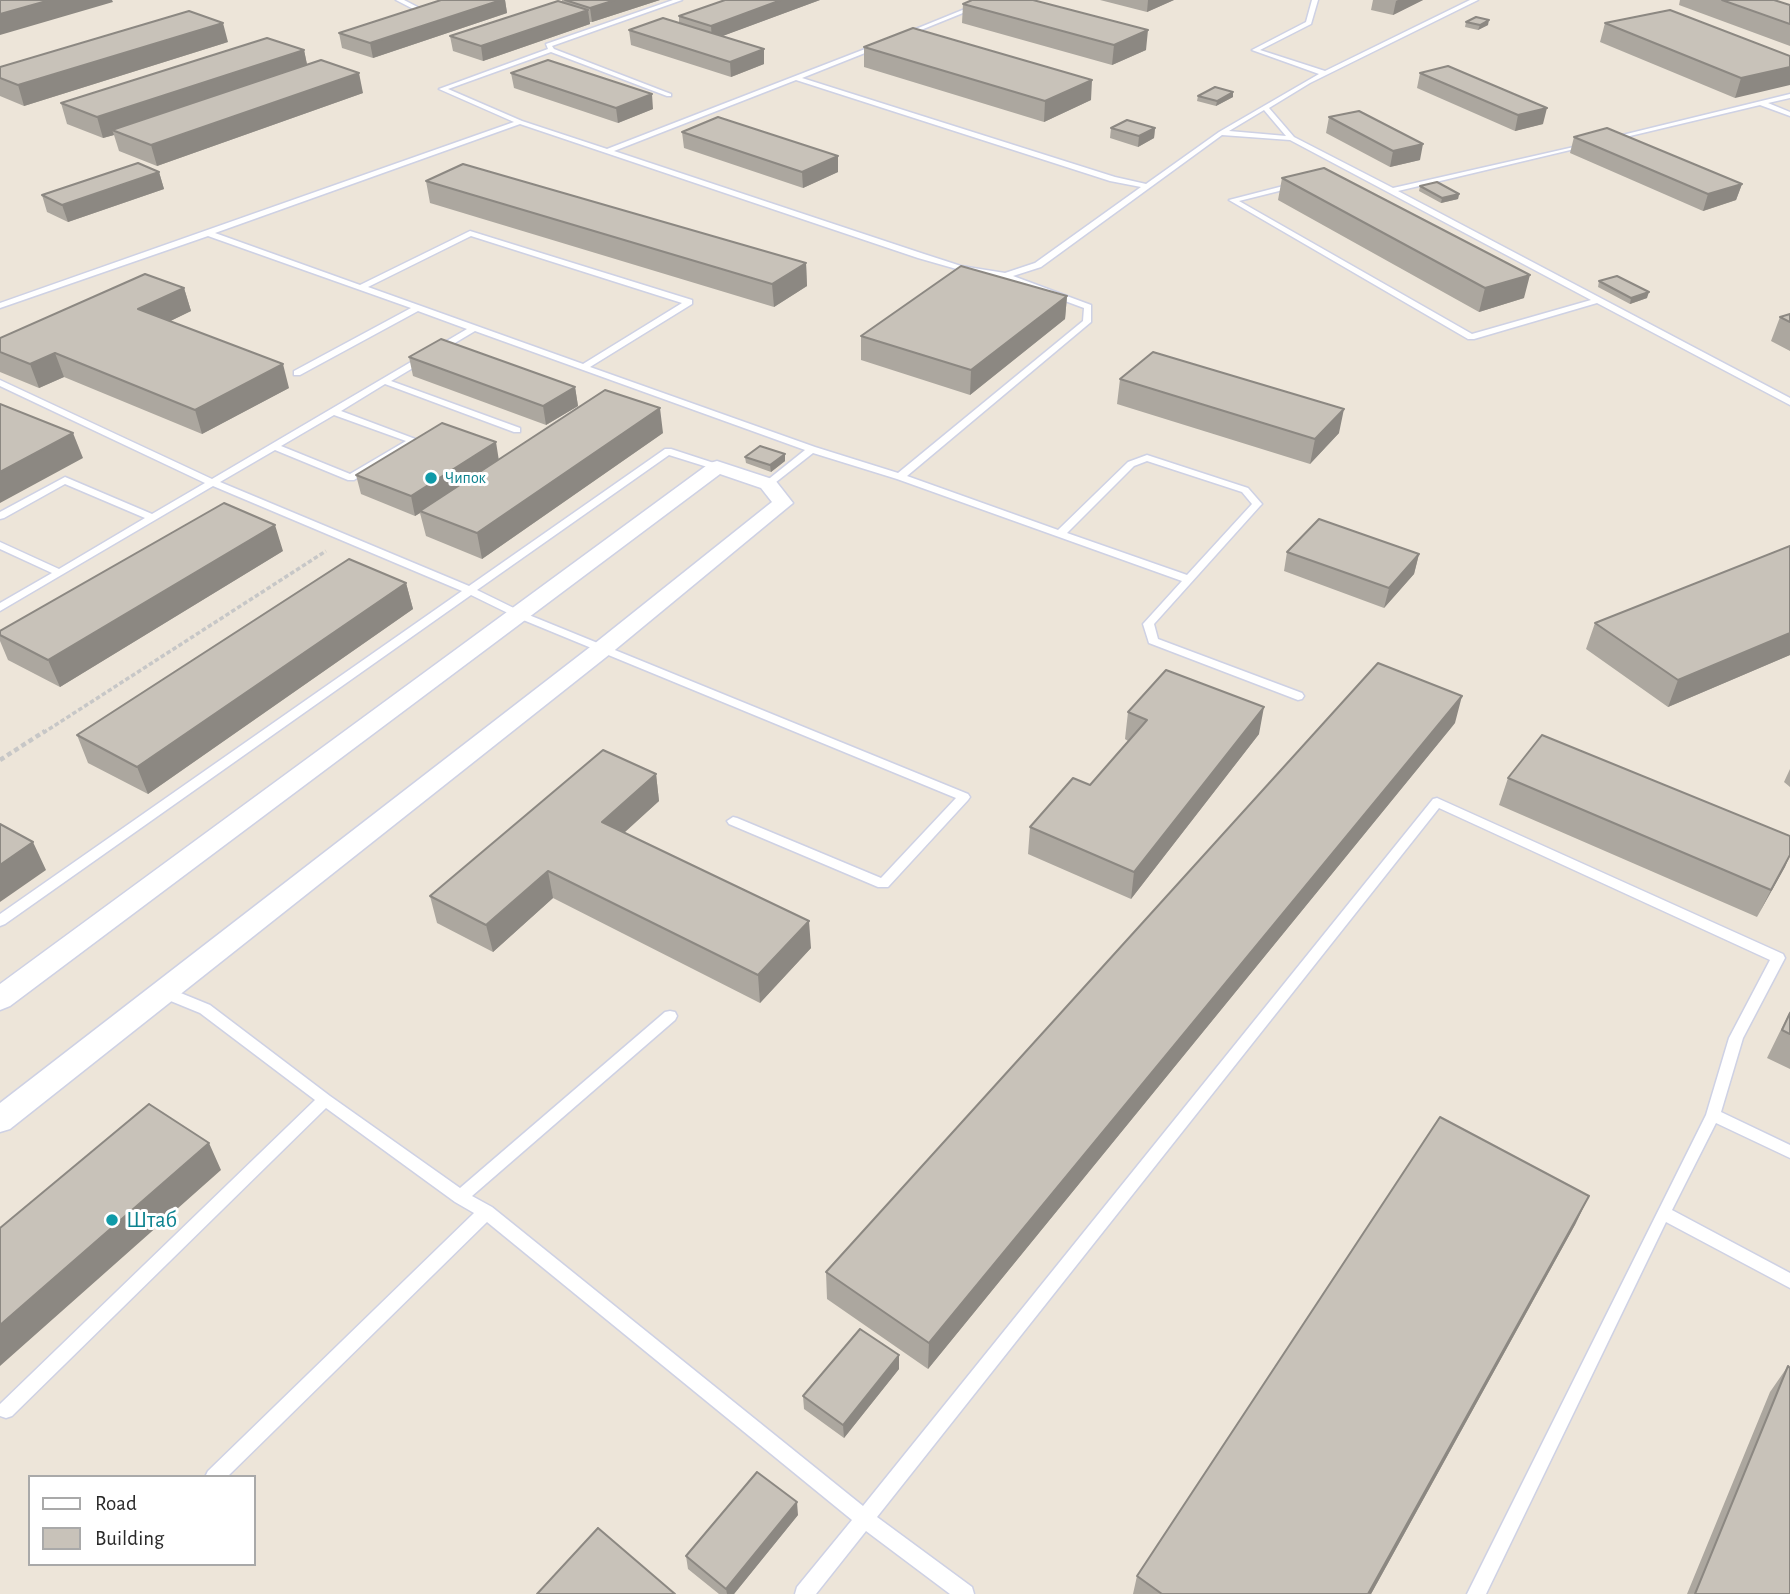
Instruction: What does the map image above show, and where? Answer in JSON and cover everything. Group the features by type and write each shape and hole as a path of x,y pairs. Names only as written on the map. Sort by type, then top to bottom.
{"street":[{"path":"0,999 717,467 768,484 783,503 602,649 161,991 0,1120"}],"lane":[{"path":"399,0 426,13 415,17"},
{"path":"669,95 551,50 548,45 679,0"},
{"path":"895,39 992,0"},
{"path":"1315,0 1308,23 1255,50 1326,74"},
{"path":"1005,276 1038,265 1221,133 1326,74 1475,0"},
{"path":"607,151 883,44"},
{"path":"551,50 442,89 520,122 921,256 960,268 1005,276 1088,307 1087,322 900,477"},
{"path":"797,78 1113,179 1144,186"},
{"path":"1391,191 1790,96"},
{"path":"1761,103 1790,114"},
{"path":"1266,108 1292,138 1790,402"},
{"path":"0,306 520,122"},
{"path":"1221,133 1292,138"},
{"path":"1301,183 1233,200 1471,337 1595,301"},
{"path":"208,233 812,449 900,477 1187,579"},
{"path":"360,288 470,233 689,302 584,367"},
{"path":"297,373 418,308"},
{"path":"0,608 474,328"},
{"path":"384,381 517,430"},
{"path":"0,383 213,483 471,591 520,615 964,797 883,884 733,821"},
{"path":"274,446 351,478 413,440 333,411"},
{"path":"768,484 812,449"},
{"path":"0,921 668,451 717,467"},
{"path":"1060,534 1131,464 1147,458 1245,490 1257,504 1148,624 1153,641 1298,696"},
{"path":"0,516 65,480 155,518"},
{"path":"0,545 60,573"},
{"path":"804,1594 1437,802 1778,958 1736,1038 1713,1115 1476,1594"},
{"path":"161,991 205,1009 325,1100 485,1212 865,1519 965,1594"},
{"path":"460,1197 670,1016"},
{"path":"6,1410 325,1100"},
{"path":"1713,1115 1790,1152"},
{"path":"216,1475 485,1212"},
{"path":"1663,1213 1790,1281"}],"path":[{"path":"0,761 344,539"}],"building":[{"path":"0,0 50,0 0,14"},
{"path":"441,0 501,0 370,43 339,33"},
{"path":"565,0 615,0 590,8"},
{"path":"725,0 781,0 711,26 679,16"},
{"path":"972,0 1033,0 1148,30 1114,45 963,4"},
{"path":"1722,0 1774,0 1790,5 1790,24"},
{"path":"558,1 588,10 481,46 450,36"},
{"path":"1670,10 1790,56 1790,67 1741,78 1605,23"},
{"path":"189,11 223,23 18,85 0,78 0,67"},
{"path":"1476,17 1489,20 1480,25 1466,22"},
{"path":"663,18 764,49 730,62 629,30"},
{"path":"913,28 1092,80 1045,101 864,47"},
{"path":"267,38 304,50 97,117 61,103"},
{"path":"321,60 359,73 151,145 112,130"},
{"path":"548,60 652,94 616,108 511,73"},
{"path":"1448,66 1547,108 1518,115 1420,73"},
{"path":"1215,87 1233,92 1217,101 1198,96"},
{"path":"1359,111 1423,144 1393,151 1329,117"},
{"path":"718,117 838,156 802,172 682,132"},
{"path":"1127,120 1155,128 1139,136 1111,128"},
{"path":"1607,128 1742,184 1708,194 1574,137"},
{"path":"138,163 159,172 62,205 42,195"},
{"path":"463,164 806,263 772,284 426,181"},
{"path":"1324,168 1530,275 1485,288 1282,178"},
{"path":"1437,182 1459,194 1442,198 1420,186"},
{"path":"961,266 1067,296 971,370 861,336"},
{"path":"145,274 184,288 138,309 283,364 195,410 55,353 30,364 0,352 0,338"},
{"path":"1617,276 1649,292 1631,298 1599,281"},
{"path":"1790,314 1790,322 1780,317"},
{"path":"441,339 575,387 543,406 409,357"},
{"path":"1153,352 1344,409 1315,439 1120,379"},
{"path":"605,390 660,408 477,533 420,511"},
{"path":"0,404 73,433 0,472"},
{"path":"442,423 496,442 411,496 356,475"},
{"path":"760,446 785,454 770,465 745,457"},
{"path":"224,503 275,525 48,660 0,635 0,631"},
{"path":"1319,519 1419,554 1389,588 1287,552"},
{"path":"1790,546 1790,633 1678,680 1595,623"},
{"path":"349,559 406,583 137,767 77,735"},
{"path":"1378,663 1462,696 929,1343 826,1272"},
{"path":"1166,670 1264,707 1134,872 1030,827 1073,778 1090,785 1147,720 1128,712"},
{"path":"1542,735 1790,836 1790,855 1771,890 1508,778"},
{"path":"603,750 656,774 602,822 809,921 758,975 548,871 486,925 430,896"},
{"path":"0,824 33,842 0,865"},
{"path":"1790,1013 1790,1034 1782,1030"},
{"path":"149,1104 209,1143 0,1325 0,1228"},
{"path":"1440,1117 1589,1196 1368,1594 1162,1594 1137,1576"},
{"path":"860,1329 899,1355 843,1425 803,1396"},
{"path":"1788,1366 1790,1594 1695,1594"},
{"path":"757,1472 797,1502 726,1589 686,1556"},
{"path":"598,1528 675,1594 537,1594"}],"place":[{"name":"Чипок","path":"431,478"},
{"name":"Штаб","path":"112,1220"}]}
